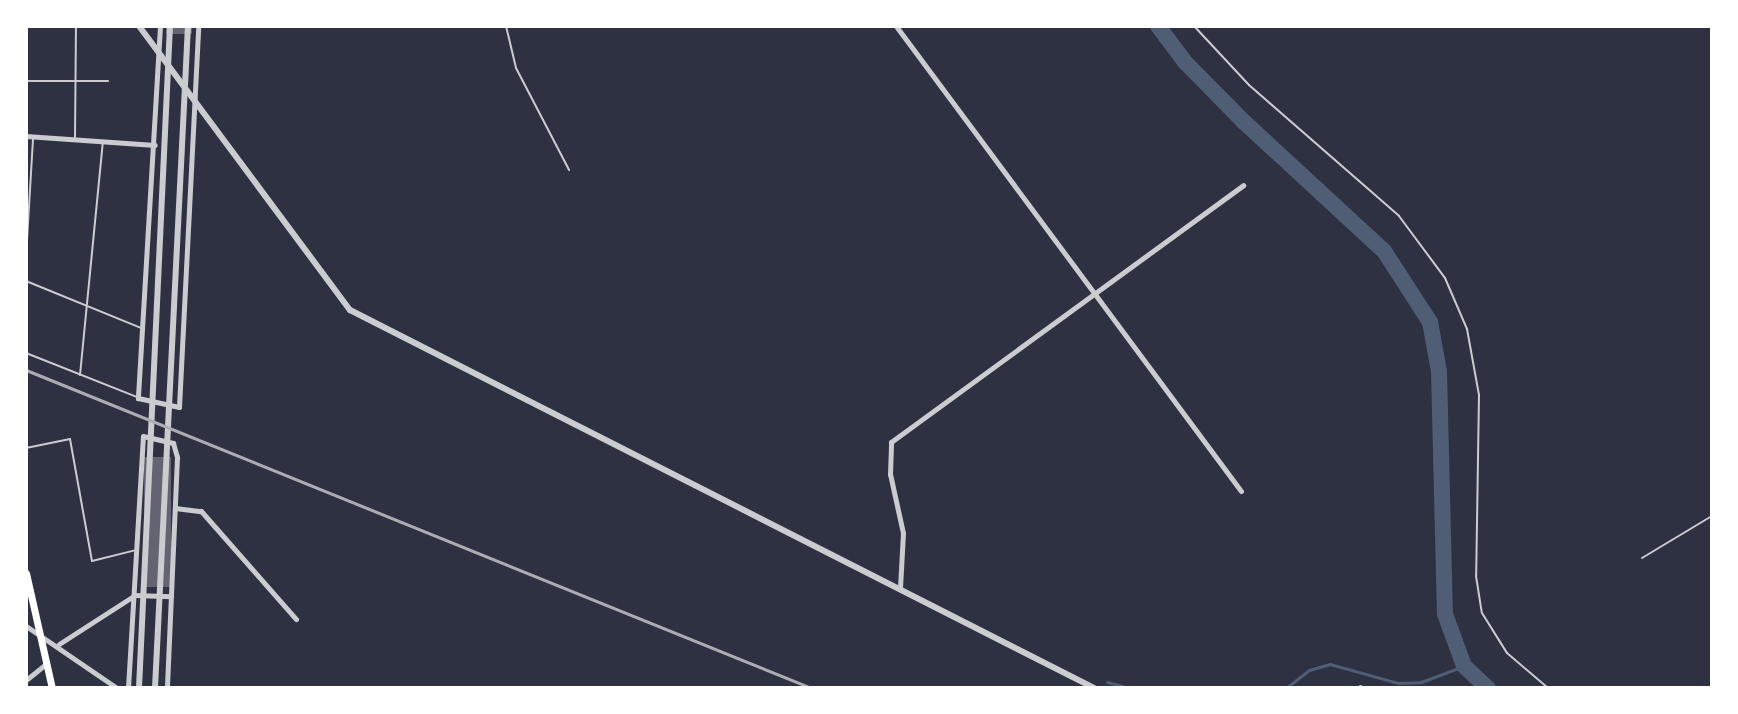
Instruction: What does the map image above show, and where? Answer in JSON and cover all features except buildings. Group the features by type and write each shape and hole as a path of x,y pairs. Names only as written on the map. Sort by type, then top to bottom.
{"main road":[{"path":"26,573 52,688"}],"street":[{"path":"139,26 350,310 1094,688"},
{"path":"160,26 138,398 179,407 198,26"},
{"path":"139,688 170,26"},
{"path":"155,688 188,26"},
{"path":"896,26 1241,491"},
{"path":"30,136 155,145"},
{"path":"900,588 903,533 890,474 891,442 1243,185"},
{"path":"128,688 143,436 173,443 175,507 167,688"},
{"path":"175,507 201,511 296,619"},
{"path":"59,644 135,595 171,596"},
{"path":"26,626 40,638 59,644 117,688"},
{"path":"26,680 46,664"}],"lane":[{"path":"75,139 76,26"},
{"path":"506,26 516,68 569,170"},
{"path":"1194,26 1249,85 1399,216 1445,278 1467,329 1479,395 1476,576 1482,613 1507,653 1548,688"},
{"path":"26,81 108,81"},
{"path":"26,257 30,136"},
{"path":"80,375 103,141"},
{"path":"26,281 143,328"},
{"path":"26,353 138,398"},
{"path":"26,448 70,439 92,561 137,550"},
{"path":"1642,558 1712,516"}],"waterway":[{"path":"1158,26 1185,62 1243,121 1384,251 1430,322 1439,371 1445,614 1464,666 1488,688"},
{"path":"1286,688 1309,670 1330,664 1398,683 1421,682 1464,666"},
{"path":"1107,682 1129,688"}],"railway":[{"path":"26,370 811,688"}]}
